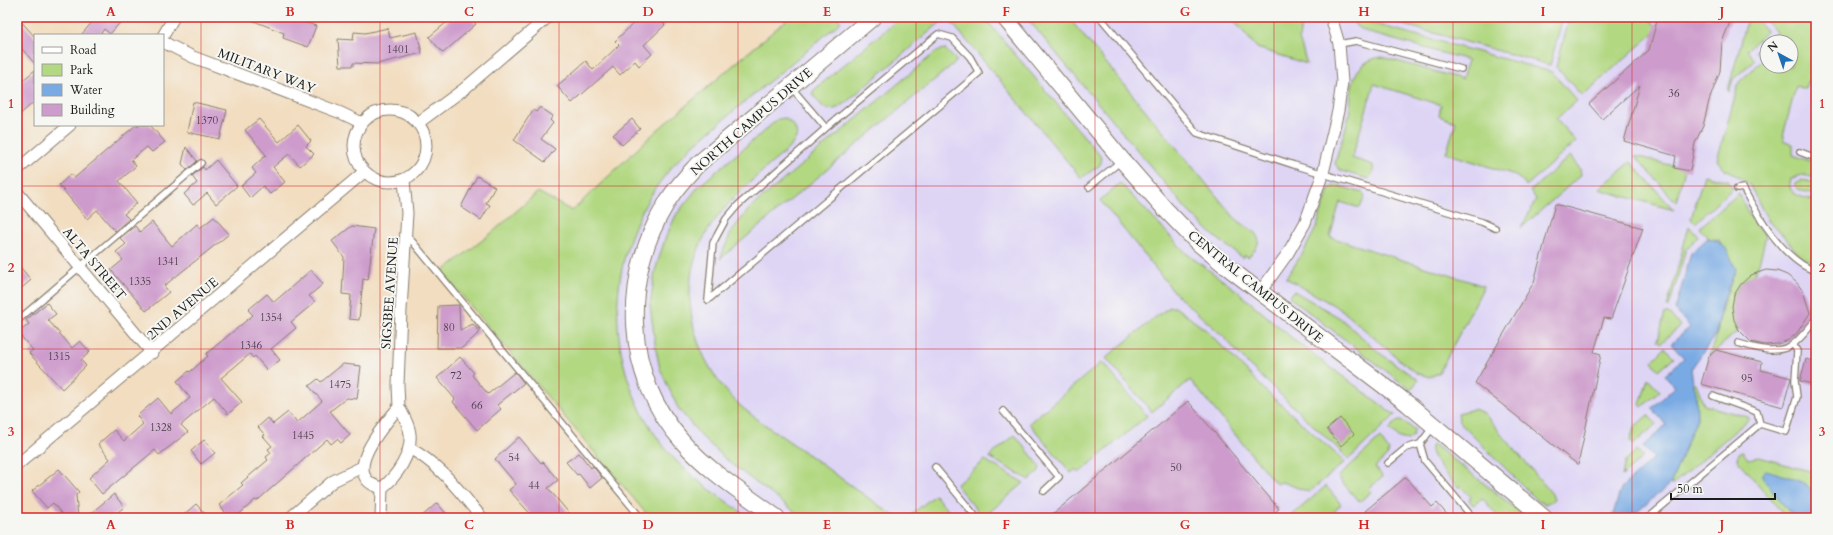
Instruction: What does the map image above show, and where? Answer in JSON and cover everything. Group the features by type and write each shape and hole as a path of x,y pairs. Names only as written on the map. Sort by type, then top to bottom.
{"street":[{"path":"164,34 174,17"},
{"path":"418,123 464,89 548,17"},
{"name":"NORTH CAMPUS DRIVE","path":"777,518 706,465 682,441 663,414 647,382 637,340 634,316 635,291 639,267 646,245 666,202 698,164 873,17"},
{"name":"CENTRAL CAMPUS DRIVE","path":"1004,17 1122,160 1165,209 1196,241 1260,292 1434,425 1544,518"},
{"path":"1260,292 1288,253 1306,223 1323,173 1341,96 1342,72 1339,44 1331,17"},
{"name":"MILITARY WAY","path":"164,42 193,57 341,113 362,124"},
{"path":"384,111 396,111 408,115 418,123 424,133 426,144 425,155 421,165 413,174 404,180 383,182 364,172 355,158 354,146 356,134 362,124 372,115 384,111"},
{"path":"17,170 69,126"},
{"name":"2ND AVENUE","path":"17,465 152,353 364,172"},
{"name":"SIGSBEE AVENUE","path":"382,488 398,472 409,448 410,433 399,407 398,385 401,310 407,235 404,180"},
{"name":"ALTA STREET","path":"17,192 152,353"},
{"path":"381,518 382,488 370,482 362,467 368,450 385,424 399,407"},
{"path":"409,448 427,457 442,471 482,518"},
{"path":"290,518 333,481 362,467"}],"lane":[{"path":"1100,17 1197,133 1482,222 1495,228"},
{"path":"938,34 952,38 970,57 979,73 708,300 713,243 726,219 738,206 826,128 938,34"},
{"path":"1339,44 1356,41 1461,69"},
{"path":"791,87 826,128"},
{"path":"1800,152 1816,158"},
{"path":"1089,187 1122,160"},
{"path":"17,321 201,163"},
{"path":"1738,189 1743,188 1765,227 1793,258 1803,267 1816,271"},
{"path":"407,235 641,518"},
{"path":"1738,343 1762,350 1779,350 1793,344 1816,320"},
{"path":"1760,424 1786,432 1797,397 1795,381 1797,351 1793,344"},
{"path":"1713,396 1757,412 1760,424"},
{"path":"1003,411 1059,477 1044,491"},
{"path":"1648,518 1760,424"},
{"path":"1388,463 1406,448 1420,444 1434,425"},
{"path":"1420,444 1426,461 1473,518"},
{"path":"935,467 977,518"}],"shaded area":[{"path":"789,17 1816,17 1816,518 651,518 494,231 538,192 572,211 655,132"}],"green space":[{"path":"790,17 837,17 841,22 702,138 671,168 648,200 631,236 621,273 618,311 621,349 630,386 647,421 678,463 697,480 749,518 650,518 442,272 494,231 538,192 572,211 655,132"},
{"path":"901,17 938,17 942,21 843,105 833,109 822,106 812,94 814,90"},
{"path":"947,17 984,17 1102,158 1100,165 1081,178"},
{"path":"1026,17 1068,17 1234,217 1256,234 1258,243 1255,250 1248,257 1245,255 1243,258 1214,236 1187,210"},
{"path":"1231,17 1302,17 1299,39 1307,64 1257,48"},
{"path":"1350,17 1372,17 1371,23 1552,72 1577,101 1556,119 1576,142 1526,186 1520,179 1512,174 1446,153 1456,122 1439,116 1441,105 1374,84 1352,158 1373,165 1371,177 1368,179 1341,171 1335,164 1349,116 1353,80 1363,65 1373,59 1382,57 1462,79 1468,60 1369,33 1356,26"},
{"path":"1379,17 1563,17 1550,65"},
{"path":"1570,17 1648,17 1658,29 1582,96 1556,67"},
{"path":"1748,17 1754,17 1767,32 1765,34 1759,34 1759,39 1747,50 1755,60 1733,79 1729,92 1728,90"},
{"path":"1763,17 1816,17 1816,83 1808,80 1805,89 1796,86 1783,140 1793,144 1793,155 1816,163 1816,178 1802,175 1791,179 1790,185 1793,192 1797,195 1816,201 1816,264 1801,257 1776,227 1769,222 1749,184 1728,170 1726,171 1717,160 1739,82 1759,64 1759,74 1799,74 1799,34 1774,34 1776,32"},
{"path":"1759,47 1759,56 1755,51"},
{"path":"945,49 957,61 720,259 731,232 750,208 937,51"},
{"path":"785,118 794,126 797,135 793,143 723,210 712,224 696,257 691,275 690,295 691,311 698,343 712,372 732,398 744,409 897,518 803,518 730,463 700,435 678,408 660,369 650,306 655,271 665,239 676,215 698,187 778,119"},
{"path":"1570,156 1580,169 1581,175 1521,228 1536,199 1530,191"},
{"path":"1635,156 1685,169 1676,202"},
{"path":"1631,162 1674,210 1601,190 1600,188"},
{"path":"1704,175 1727,181 1733,188 1695,223 1691,219"},
{"path":"1802,180 1816,183 1816,195 1797,189 1795,183"},
{"path":"1120,183 1187,254 1236,290 1299,344 1395,415 1349,459 1248,364 1223,336 1176,294 1100,200"},
{"path":"1336,185 1363,193 1365,196 1360,208 1340,202 1330,237 1484,286 1439,373 1429,377 1417,373 1402,362 1342,310 1286,278 1304,251 1317,226 1329,189"},
{"path":"1739,193 1753,222 1766,236 1757,269 1752,275 1742,282 1734,295 1732,307 1734,318 1739,330 1709,356 1717,333 1723,304 1736,269 1719,240 1708,238 1699,228"},
{"path":"1689,226 1698,237 1686,249 1669,307 1667,307"},
{"path":"1294,291 1340,318 1381,354 1418,380 1411,390 1289,297"},
{"path":"1170,307 1175,307 1206,330 1268,393 1345,462 1309,492 1282,482 1276,484 1190,380 1152,412 1106,358 1158,315"},
{"path":"1665,313 1669,313 1680,326 1661,343 1658,340"},
{"path":"1665,348 1674,357 1659,370 1652,362"},
{"path":"1102,362 1147,416 1079,473 1076,469 1071,473 1029,423"},
{"path":"1648,378 1660,391 1642,407 1640,405"},
{"path":"1693,382 1696,383 1704,405 1748,417 1749,419 1672,485 1671,483 1697,418 1696,393"},
{"path":"1474,409 1484,413 1552,494 1554,500 1545,504 1538,501 1463,426 1459,420 1458,413"},
{"path":"1648,415 1656,424 1633,445 1630,442 1634,427"},
{"path":"1399,420 1415,430 1413,433 1414,435 1408,440 1399,438 1389,429"},
{"path":"1015,435 1040,466 1039,471 1029,480 989,457"},
{"path":"1380,438 1389,451 1387,456 1375,467 1383,477 1369,488 1372,491 1359,502 1338,477"},
{"path":"1435,445 1528,518 1499,518 1483,499 1473,505 1469,500 1471,497 1460,486 1458,487 1454,483 1436,462 1431,451 1431,446"},
{"path":"1637,450 1643,457 1622,476 1625,461"},
{"path":"1742,451 1748,459 1759,457 1813,472 1816,462 1816,496 1808,486 1762,477 1794,518 1787,518 1737,460 1738,453"},
{"path":"985,460 1024,483 986,515 984,513 981,515 956,485"},
{"path":"1326,486 1341,504 1329,518 1289,518"},
{"path":"935,495 954,518 907,518"}],"water":[{"path":"1708,238 1723,245 1729,253 1736,269 1722,303 1716,334 1691,369 1696,393 1697,418 1671,483 1630,518 1612,518 1621,488 1654,458 1643,446 1666,425 1652,408 1675,387 1665,375 1684,358 1671,344 1690,327 1675,310 1691,253"},
{"path":"1766,470 1794,479 1808,486 1817,498 1816,518 1794,518 1762,477 1762,473"}],"building":[{"path":"17,17 34,36 34,63 17,43"},
{"path":"90,17 125,17 110,34 104,29 101,34 82,34 94,20"},
{"path":"244,17 302,17 301,21 316,26 308,47 283,38 284,33"},
{"path":"453,17 470,17 476,24 443,53 429,37"},
{"path":"640,17 657,17 665,25 644,45 652,54 639,66 635,61 620,75 613,67 572,103 557,86 586,61 593,70 619,45 615,41"},
{"path":"1658,17 1732,17 1722,42 1720,71 1709,101 1703,126 1695,143 1690,171 1674,168 1676,156 1624,141 1640,85 1602,119 1589,104 1649,50"},
{"path":"388,28 390,38 417,32 422,53 377,64 353,63 353,66 340,66 338,39 353,40 354,32 365,33"},
{"path":"34,71 34,102 17,117 17,85"},
{"path":"193,102 227,110 220,139 187,132"},
{"path":"540,107 553,116 550,120 553,123 541,139 555,149 545,162 514,140 533,110 536,112"},
{"path":"259,119 279,142 298,125 311,141 306,146 314,154 300,166 289,154 273,167 285,182 270,194 263,186 250,198 241,186 256,173 252,168 266,155 245,130"},
{"path":"632,119 640,129 622,145 613,135"},
{"path":"135,126 151,126 165,142 152,152 147,147 131,160 136,166 119,181 137,203 124,214 129,219 115,231 97,210 87,219 59,185 71,174 74,178"},
{"path":"186,147 197,161 187,170 182,164"},
{"path":"216,160 237,186 216,204 207,193 193,205 184,194 197,183 192,176 203,167 205,170"},
{"path":"477,176 495,187 486,203 490,205 481,220 461,207"},
{"path":"1555,204 1643,228 1611,319 1604,318 1594,352 1601,354 1578,465 1475,383 1534,282"},
{"path":"214,217 229,234 164,286 169,292 146,311 111,270 123,260 116,252 126,244 120,238 135,226 140,232 152,222 172,246 197,224 200,228"},
{"path":"352,226 374,229 368,280 363,279 359,320 349,319 351,295 342,294 344,257 332,241"},
{"path":"17,263 31,280 17,292"},
{"path":"311,270 323,284 309,296 315,302 291,322 296,328 271,349 280,360 267,370 255,356 253,358 250,354 221,378 242,402 228,414 214,397 181,425 188,432 159,455 155,450 102,494 89,478 110,459 98,444 114,430 124,441 143,424 137,416 158,398 171,414 190,398 177,381 189,371 190,372 208,356 206,354 253,315 248,310 267,294 274,302"},
{"path":"1766,270 1777,271 1787,275 1796,282 1803,291 1810,313 1797,333 1789,340 1778,344 1765,345 1751,342 1739,330 1734,320 1732,307 1734,295 1741,284 1751,275"},
{"path":"47,303 56,314 48,320 72,348 80,341 90,352 81,360 86,366 62,389 29,353 33,350 18,333 29,324 26,320"},
{"path":"459,305 460,330 473,324 480,332 462,348 437,348 438,306"},
{"path":"1716,350 1762,362 1761,370 1791,378 1783,407 1701,384 1709,356"},
{"path":"460,357 474,373 472,375 488,394 515,372 524,383 497,405 501,409 477,430 453,402 455,399 437,378"},
{"path":"1806,359 1816,362 1816,385 1800,381"},
{"path":"343,364 361,366 357,399 347,398 330,411 350,435 341,443 337,439 331,444 327,439 257,501 255,500 235,518 230,518 219,505 243,485 241,483 268,460 266,457 271,453 268,449 272,446 263,436 265,435 258,427 268,418 273,424 288,412 297,423 322,401 309,386 318,379 321,382"},
{"path":"1188,401 1279,509 1267,518 1048,518"},
{"path":"1340,418 1354,434 1341,446 1327,429"},
{"path":"519,437 558,480 548,488 573,518 534,518 509,490 516,484 495,459"},
{"path":"204,440 215,453 201,464 191,451"},
{"path":"579,453 591,468 593,466 602,478 590,488 579,474 577,475 566,462"},
{"path":"59,469 79,492 76,495 78,518 65,518 53,503 47,508 32,491"},
{"path":"1406,477 1432,507 1437,503 1450,518 1371,518 1365,511"},
{"path":"114,494 124,507 111,518 85,518"},
{"path":"437,503 450,518 420,518"},
{"path":"196,504 209,518 180,518"}]}
